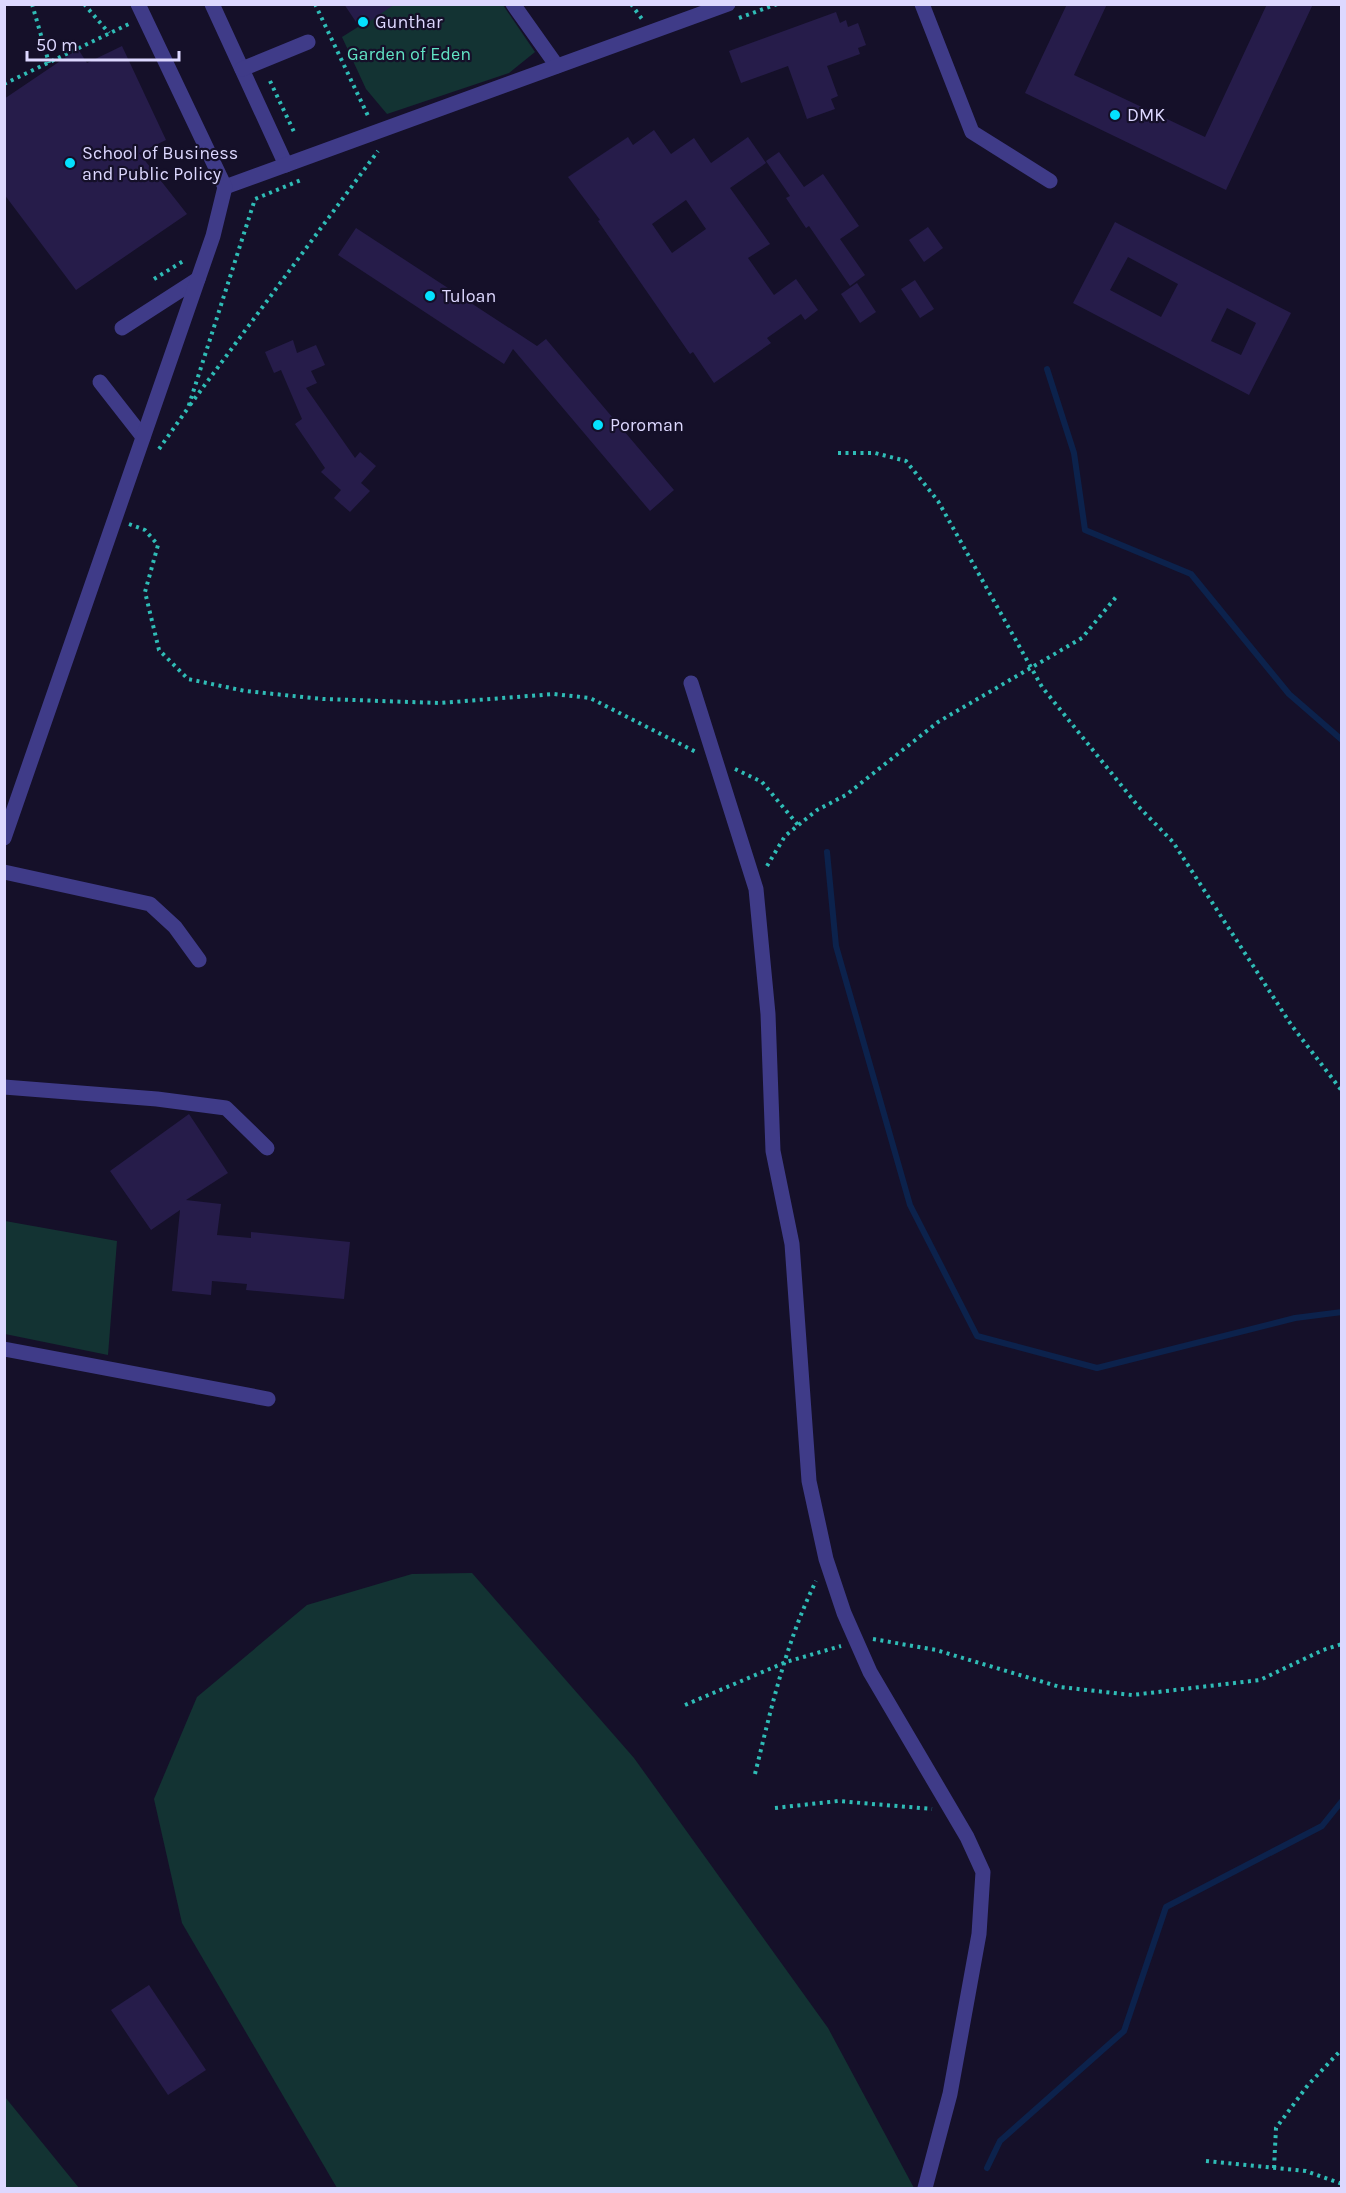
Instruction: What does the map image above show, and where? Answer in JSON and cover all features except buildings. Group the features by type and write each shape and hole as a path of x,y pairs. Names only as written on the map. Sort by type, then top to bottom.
{"street":[{"path":"212,4 286,165"},
{"path":"513,4 556,66"},
{"path":"225,187 728,4"},
{"path":"922,4 972,132 1050,181"},
{"path":"4,838 213,236 225,187 134,9"},
{"path":"242,69 308,42"},
{"path":"122,328 198,279"},
{"path":"100,382 143,437"},
{"path":"691,682 756,889 768,1014 772,1151 792,1244 809,1481 826,1559 870,1672 967,1837 983,1872 980,1934 950,2094 925,2188"},
{"path":"4,872 150,904 175,927 199,960"},
{"path":"4,1087 157,1099 226,1108 267,1148"},
{"path":"4,1349 268,1399"}],"path":[{"path":"32,4 49,63"},
{"path":"84,4 109,33"},
{"path":"315,4 373,127"},
{"path":"4,84 134,21 134,9"},
{"path":"270,81 295,134"},
{"path":"157,451 380,148"},
{"path":"188,408 255,199"},
{"path":"154,279 192,256"},
{"path":"837,453 875,453 906,462 938,501 1042,687 1138,806 1173,842 1292,1026 1341,1091"},
{"path":"132,513 129,524 145,530 158,545 145,592 159,650 188,679 244,691 323,699 440,703 554,694 590,698 717,764 743,772 762,782 798,825"},
{"path":"756,889 770,859 785,836 798,825 817,810 846,795 938,722 1082,638 1116,597"},
{"path":"755,1774 801,1612 826,1559"},
{"path":"685,1705 786,1662 856,1641 936,1650 1060,1687 1132,1695 1260,1680 1323,1650 1341,1644"},
{"path":"775,1808 838,1801 951,1810"},
{"path":"1274,2168 1276,2128 1308,2085 1341,2049"},
{"path":"1206,2162 1306,2171 1341,2184"}],"green space":[{"name":"Garden of Eden","path":"393,5 503,5 535,52 509,73 387,114 366,89 342,37"},
{"path":"5,1221 117,1241 108,1355 5,1334"},
{"path":"472,1573 634,1758 828,2028 914,2188 337,2188 182,1923 154,1799 197,1697 307,1605 412,1574"},
{"path":"5,2097 79,2188 5,2188"}],"waterway":[{"path":"1047,369 1074,453 1085,530 1191,574 1289,694 1342,740"},
{"path":"827,852 836,946 910,1205 977,1336 1097,1368 1295,1318 1342,1312"},
{"path":"987,2168 1000,2141 1124,2031 1166,1907 1322,1826 1342,1801"}],"place":[{"name":"Gunthar","path":"363,22"},
{"name":"DMK","path":"1115,115"},
{"name":"School of Business and Public Policy","path":"70,163"},
{"name":"Tuloan","path":"430,296"},
{"name":"Poroman","path":"598,425"}]}
